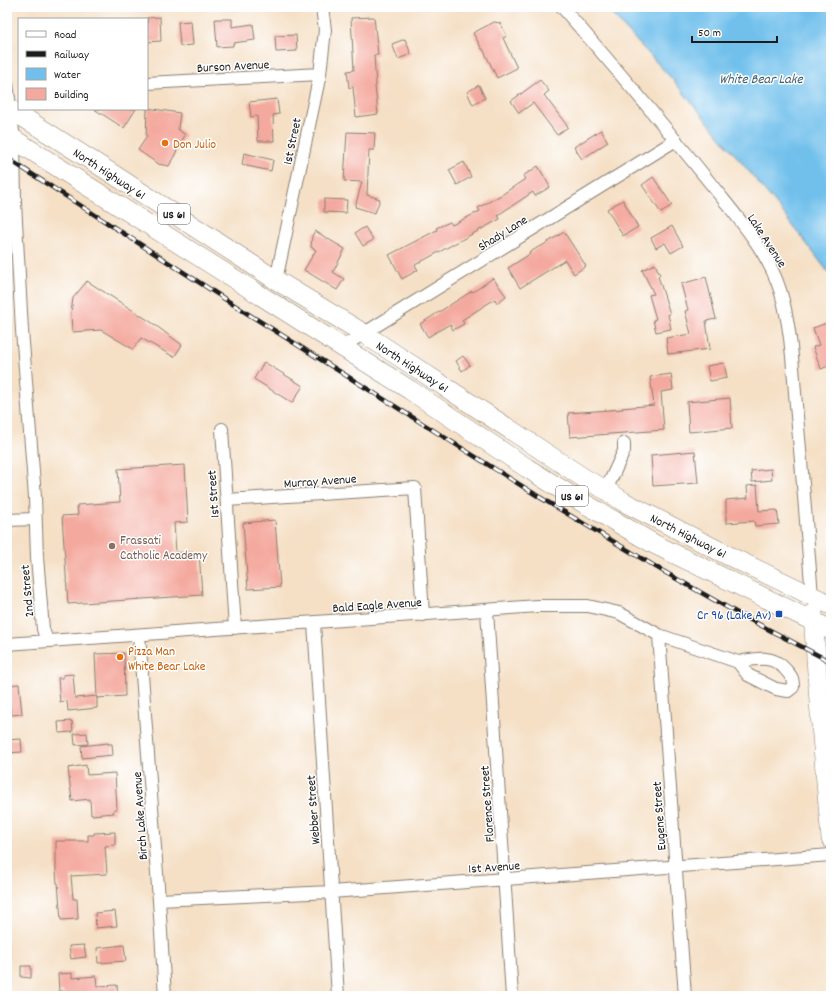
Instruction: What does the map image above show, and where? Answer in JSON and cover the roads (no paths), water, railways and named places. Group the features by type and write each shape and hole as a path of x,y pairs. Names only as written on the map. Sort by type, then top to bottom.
{"main road":[{"name":"North Highway 61","path":"9,109 276,280 363,333 587,480 624,502 731,557 822,601"},
{"name":"North Highway 61","path":"10,137 410,390 527,468 616,523 654,544 826,631"},
{"path":"822,601 826,631 819,702 831,839"}],"street":[{"name":"1st Street","path":"276,280 320,74 325,30 322,7"},
{"name":"Lake Avenue","path":"562,7 676,140 749,234 772,270 780,289 786,310 822,601"},
{"name":"Burson Avenue","path":"148,83 320,74"},
{"path":"7,84 18,85"},
{"name":"2nd Street","path":"7,84 35,519 43,629 46,641"},
{"name":"Shady Lane","path":"342,347 676,140"},
{"name":"1st Street","path":"222,429 235,628"},
{"path":"606,490 624,451 624,443"},
{"name":"Murray Avenue","path":"227,500 415,488 423,615"},
{"path":"7,520 35,519"},
{"name":"Bald Eagle Avenue","path":"7,644 487,611 538,606 588,606 619,613 659,635 738,662"},
{"name":"Florence Street","path":"487,611 512,996"},
{"name":"Webber Street","path":"314,623 338,996"},
{"name":"Birch Lake Avenue","path":"139,635 160,900 165,996"},
{"name":"Eugene Street","path":"659,635 685,996"},
{"name":"1st Avenue","path":"160,900 331,892 831,855"}],"water":[{"name":"White Bear Lake","path":"605,7 831,7 831,276 781,210 672,79"}],"railway":[{"path":"7,158 245,312 541,498 661,570 739,614 831,662"}],"place":[{"name":"Don Julio","path":"165,143"},
{"name":"Frassati Catholic Academy","path":"112,546"},
{"name":"Cr 96 (Lake Av)","path":"779,614"},
{"name":"Pizza Man White Bear Lake","path":"120,657"}]}
